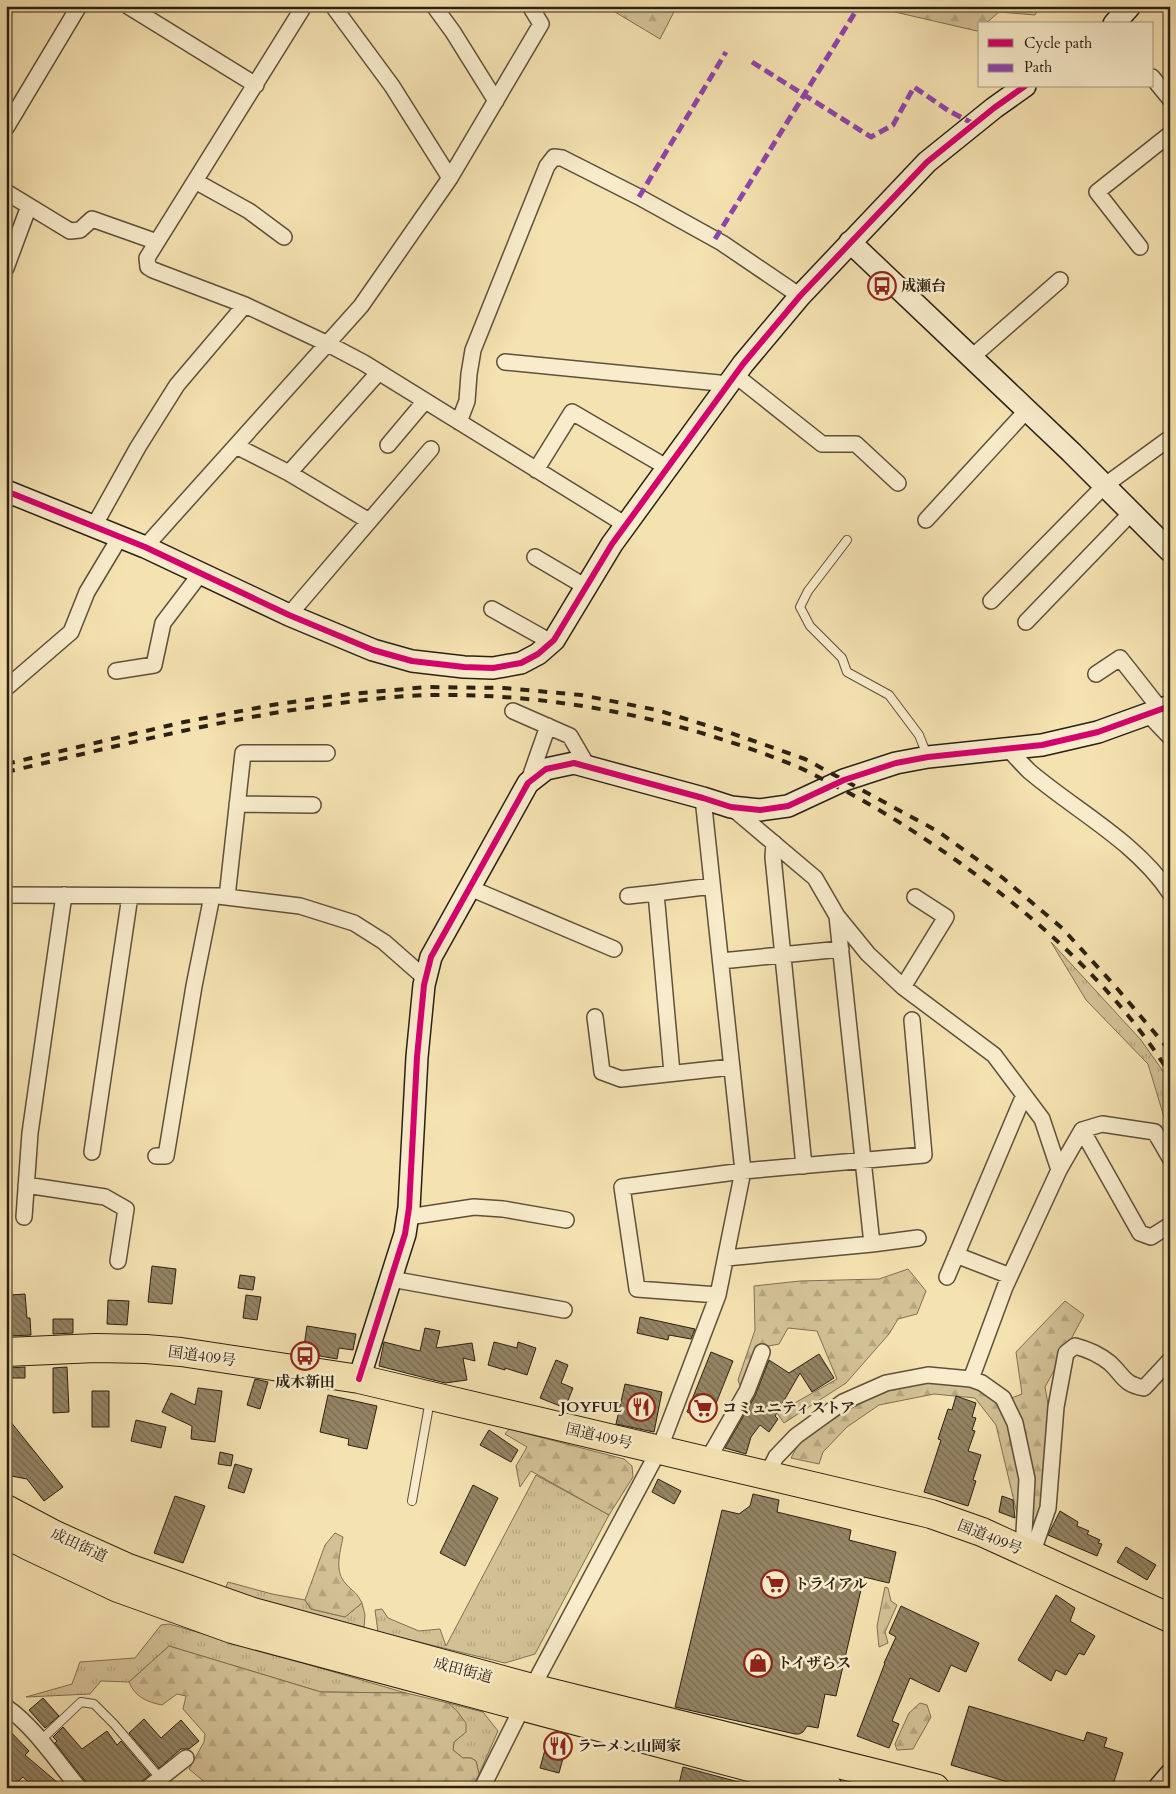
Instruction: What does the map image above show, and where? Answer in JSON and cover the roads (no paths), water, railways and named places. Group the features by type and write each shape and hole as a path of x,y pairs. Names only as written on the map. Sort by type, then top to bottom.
{"highway":[{"name":"国道409号","path":"6,1352 96,1348 146,1349 191,1353 359,1379 931,1514 982,1532 1028,1552 1170,1618"},
{"name":"成田街道","path":"6,1509 55,1535 128,1568 253,1612 828,1788"},
{"name":"成田街道","path":"6,1534 118,1588 232,1629 935,1788"}],"street":[{"path":"6,128 79,6"},
{"path":"128,6 256,85"},
{"path":"304,6 147,258 148,266 153,270 245,305 328,344 379,372 626,525"},
{"path":"333,6 392,86 450,178"},
{"path":"434,6 453,32 496,101"},
{"path":"145,547 360,306 450,178 541,24 530,6"},
{"path":"1116,22 1130,6"},
{"path":"1154,79 1170,99"},
{"path":"6,491 145,547 289,615 373,650 412,661 464,667 493,668 521,663 538,654 554,640 626,525 732,380 800,296 927,162 994,108 1022,88"},
{"path":"1140,247 1097,192 1170,134"},
{"path":"459,422 467,401 473,350 546,166 554,157 562,158 639,197 722,243 800,296"},
{"path":"196,181 249,211 284,236"},
{"path":"6,192 70,231 80,230 92,219 157,242"},
{"path":"6,268 29,206"},
{"path":"850,242 1027,410 1170,551"},
{"path":"972,358 1060,280"},
{"path":"94,526 138,447 177,385 245,305"},
{"path":"504,362 732,380 822,444 856,444 898,483"},
{"path":"289,473 379,372"},
{"path":"388,445 425,401"},
{"path":"926,520 1027,410"},
{"path":"536,470 572,412 668,468"},
{"path":"991,601 1104,486 1170,438"},
{"path":"236,446 289,473 370,521"},
{"path":"289,615 431,449"},
{"path":"1026,622 1132,513"},
{"path":"6,688 71,632 87,592 120,537"},
{"path":"536,557 586,587"},
{"path":"116,671 154,665 163,623 201,573"},
{"path":"492,609 551,642"},
{"path":"1096,674 1120,658 1160,710 1170,737"},
{"path":"528,783 546,769 574,763 731,807 760,810 788,806 844,780 896,763 928,757 1042,745 1098,732 1160,710"},
{"path":"513,711 570,736 588,767"},
{"path":"359,1379 391,1279 410,1208 417,1057 425,978 431,957 528,783 548,726"},
{"path":"1008,749 1029,770 1124,843 1164,884 1170,893"},
{"path":"227,897 242,753 327,754"},
{"path":"482,1788 527,1697 659,1450 718,1295 743,1171 703,798"},
{"path":"237,804 313,805"},
{"path":"731,807 815,878 837,916 868,954 903,987 994,1055 1042,1119 1059,1170"},
{"path":"774,843 773,857 804,1166"},
{"path":"628,896 712,886"},
{"path":"470,888 614,948"},
{"path":"656,892 672,1073"},
{"path":"6,895 212,896 300,906 354,924 384,942 425,978"},
{"path":"24,1217 30,1133 64,895"},
{"path":"92,1152 130,896"},
{"path":"156,1156 166,1156 194,986 212,896"},
{"path":"903,987 946,916 915,897"},
{"path":"837,916 872,1244"},
{"path":"721,961 841,949"},
{"path":"595,1017 602,1072 621,1079 732,1067"},
{"path":"718,1295 637,1289 622,1187 743,1171 924,1155 912,1020"},
{"path":"947,1277 1024,1095"},
{"path":"971,1378 1010,1276 1059,1170 1082,1130 1102,1124 1155,1132 1170,1158"},
{"path":"1082,1130 1140,1233 1151,1237 1170,1225"},
{"path":"26,1185 105,1197 126,1209 118,1261"},
{"path":"408,1216 474,1207 503,1209 566,1220"},
{"path":"726,1258 918,1238"},
{"path":"956,1255 1010,1276"},
{"path":"391,1279 564,1310"},
{"path":"1028,1552 1048,1508 1056,1407 1066,1353 1075,1346 1087,1349 1109,1362 1130,1385 1144,1388 1170,1360"},
{"path":"707,1461 747,1391 762,1352"},
{"path":"767,1475 776,1457 796,1436 843,1402 886,1383 928,1375 971,1378 982,1382 1004,1398 1015,1423 1027,1480 1028,1552"},
{"path":"6,1707 15,1713 79,1788"},
{"path":"148,1788 186,1758"},
{"path":"1159,1788 1170,1775"}],"lane":[{"path":"847,540 808,592 800,607 810,626 842,658 847,672 889,695 919,735 928,757"},
{"path":"412,1501 430,1396"},
{"path":"40,1741 82,1702 94,1704 114,1724 160,1778"}],"railway":[{"path":"6,764 184,722 272,705 350,694 427,687 504,688 581,695 657,710 805,759 939,832 1003,878 1062,928 1115,986 1170,1051"},
{"path":"6,772 240,719 319,706 401,696 477,696 524,699 571,704 663,723 709,735 802,769 881,811 945,852 1020,908 1076,958 1126,1013 1170,1074"}],"place":[{"name":"成瀬台","path":"882,286"},
{"name":"成木新田","path":"305,1356"},
{"name":"JOYFUL","path":"641,1407"},
{"name":"コミュニティストア","path":"703,1408"},
{"name":"トライアル","path":"775,1584"},
{"name":"トイザらス","path":"758,1663"},
{"name":"ラーメン山岡家","path":"558,1746"}]}
